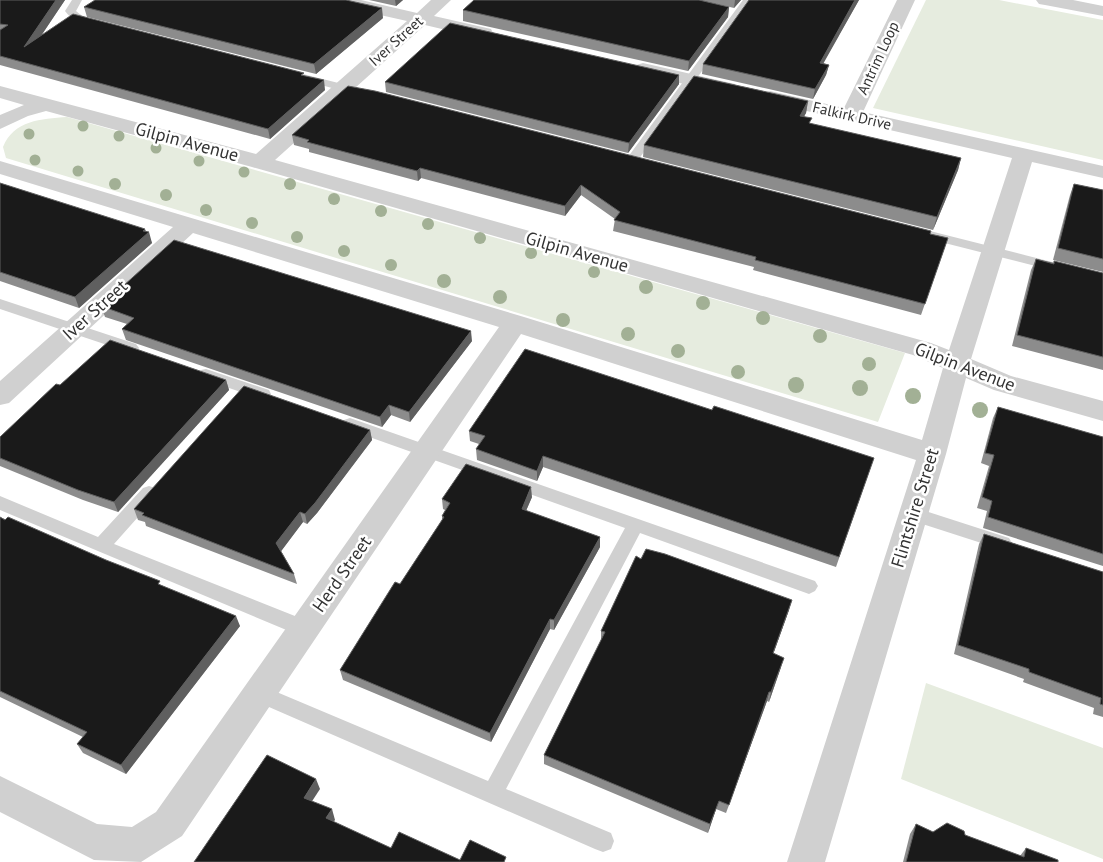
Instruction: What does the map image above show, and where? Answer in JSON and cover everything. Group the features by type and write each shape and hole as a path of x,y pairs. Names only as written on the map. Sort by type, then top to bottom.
{"street":[{"path":"337,0 503,37"},
{"name":"Iver Street","path":"260,162 442,0"},
{"name":"Antrim Loop","path":"851,115 906,0"},
{"path":"1045,0 1103,11"},
{"name":"Falkirk Drive","path":"625,65 1103,172"},
{"name":"Gilpin Avenue","path":"0,92 260,162 922,349 1003,383 1103,411"},
{"path":"0,123 21,112 47,104"},
{"name":"Flintshire Street","path":"806,862 932,454 957,364 1024,154"},
{"path":"0,167 515,324 932,454"},
{"name":"Iver Street","path":"0,396 190,224"},
{"name":"Herd Street","path":"0,793 94,842 136,846 169,824 515,324"}],"lane":[{"path":"77,0 70,11 79,20 107,28"},
{"path":"632,160 691,79 734,13 748,0"},
{"path":"287,73 369,94"},
{"path":"918,232 1066,270"},
{"path":"0,304 144,353"},
{"path":"189,368 281,400"},
{"path":"230,402 243,387"},
{"path":"337,419 809,586"},
{"path":"102,546 160,481"},
{"path":"0,503 303,628"},
{"path":"913,514 1022,549"},
{"path":"492,794 636,524"},
{"path":"260,694 603,841"}],"shaded area":[{"path":"926,0 999,0 1103,20 1103,160 873,108"},
{"path":"67,117 905,353 878,422 6,158 3,147 14,131 21,126 38,120"},
{"path":"926,683 1103,748 1103,859 901,779"}],"building":[{"path":"0,0 56,0 24,47 73,14 304,73 301,75 324,80 268,129 0,56 0,30 8,25 0,24"},
{"path":"95,0 346,0 382,8 314,64 84,7"},
{"path":"474,0 699,0 729,7 689,61 463,10"},
{"path":"749,0 855,0 820,63 829,65 815,89 703,64"},
{"path":"450,23 679,75 629,143 385,82"},
{"path":"694,76 808,101 800,116 812,118 809,123 961,158 937,217 644,145"},
{"path":"348,86 375,91 931,231 930,234 948,238 925,304 755,260 756,257 614,220 620,212 581,185 565,206 420,168 417,171 307,142 309,140 292,135"},
{"path":"0,183 145,229 143,231 149,232 75,297 0,272"},
{"path":"1074,184 1103,190 1103,259 1058,248"},
{"path":"174,240 471,331 409,412 389,405 380,417 122,329 134,318 101,306"},
{"path":"1036,259 1054,264 1054,261 1103,273 1103,357 1017,335"},
{"path":"110,340 226,380 114,502 78,490 0,458 0,437 56,384 60,385"},
{"path":"525,349 712,410 714,406 874,458 839,557 543,456 537,471 476,449 485,436 469,431"},
{"path":"244,386 370,430 315,503 305,514 300,512 276,543 294,574 142,515 144,513 134,509"},
{"path":"998,407 1103,437 1103,554 988,517 992,501 982,497 994,455 985,453"},
{"path":"466,464 531,487 522,509 600,537 554,620 550,619 490,733 340,670 395,582 400,584 444,517 442,516 450,503 442,499"},
{"path":"0,517 5,520 8,517 106,560 160,581 158,584 236,616 121,765 77,744 87,732 0,691"},
{"path":"984,534 1103,572 1103,705 1100,704 1101,698 1029,672 1029,669 958,645"},
{"path":"646,549 665,554 792,600 773,653 784,658 771,692 769,692 729,805 719,801 710,824 544,755 605,632 601,631 636,556 641,559"},
{"path":"267,755 316,779 304,798 332,809 326,818 391,848 399,832 460,860 470,840 506,857 504,862 194,862"},
{"path":"947,823 964,831 965,835 1024,857 1026,848 1058,860 1058,862 906,862 916,824 933,832"}]}
